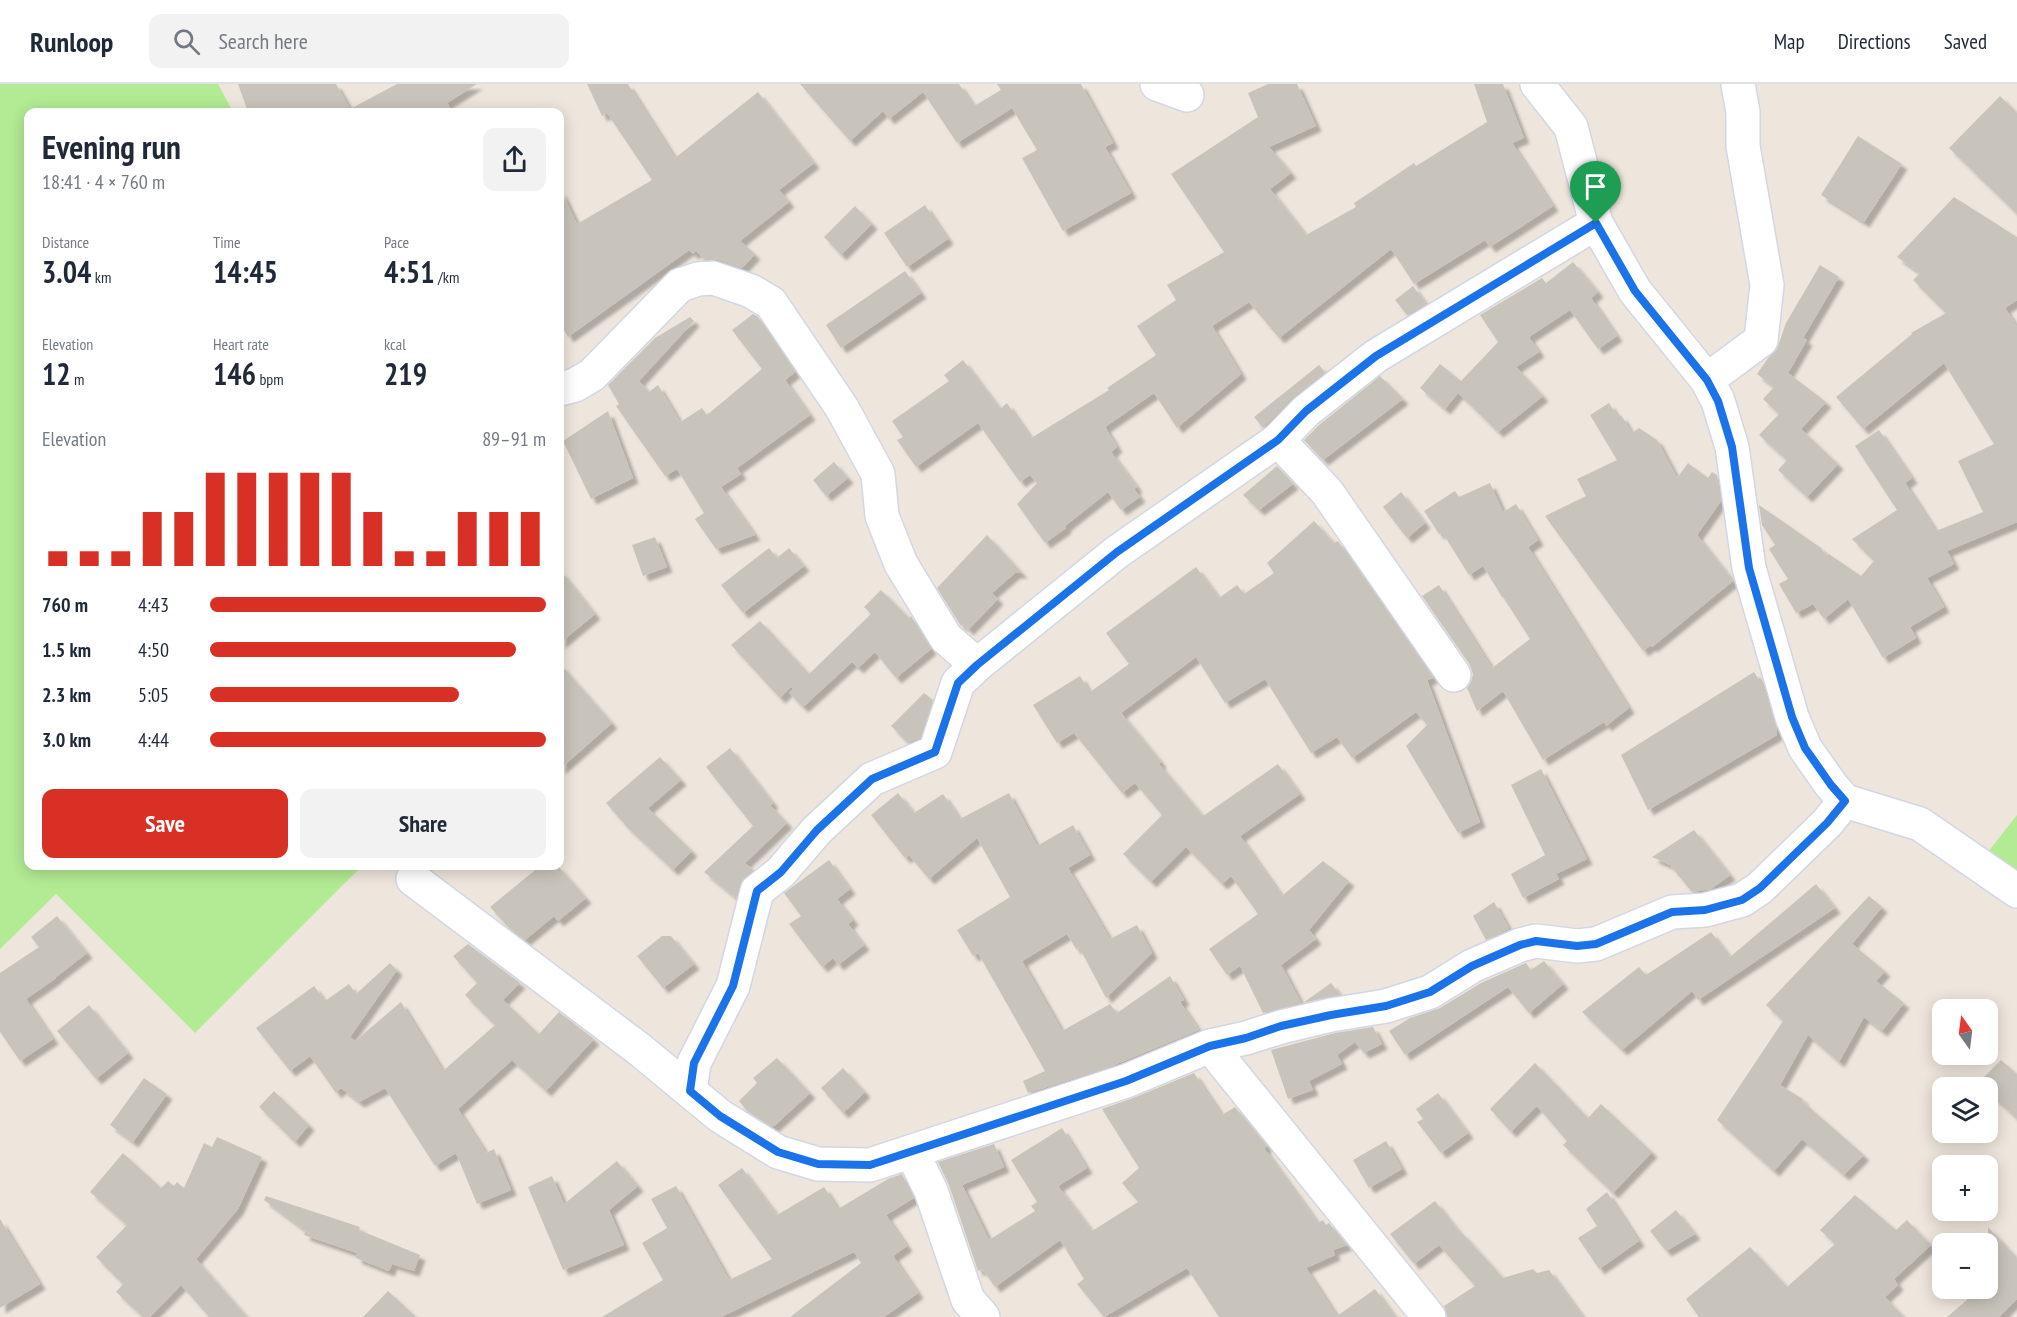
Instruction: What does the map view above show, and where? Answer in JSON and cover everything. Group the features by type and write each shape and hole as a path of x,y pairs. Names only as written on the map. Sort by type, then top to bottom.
{"street":[{"path":"1537,84 1571,128 1596,223 1635,291 1707,380 1718,401 1732,447 1749,568 1792,717 1805,748 1845,801 1920,824 2017,891"},
{"path":"1707,380 1761,340 1765,315 1767,285 1743,146 1743,112 1738,84"},
{"path":"690,1091 694,1063 733,986 757,891 781,872 817,830 872,779 935,752 958,683 977,665 1117,552 1278,440 1306,411 1376,356 1596,223"},
{"path":"564,388 575,385 592,375 680,285 698,279 713,278 752,291 771,303 842,408 878,474 882,516 901,564 946,638 977,665"},
{"path":"1278,440 1327,492 1454,675"},
{"path":"413,879 639,1049 720,1116 778,1152 818,1164 870,1165 1126,1081 1210,1046 1246,1038 1281,1026 1397,1002 1430,992 1472,966 1520,945 1536,941 1577,946 1596,944 1672,912 1705,910 1742,900 1760,888 1827,823 1845,801"},
{"path":"1210,1046 1429,1317"},
{"path":"912,1152 931,1191 968,1300 983,1317"}],"green space":[{"path":"0,84 218,84 231,108 24,108 24,870 358,870 195,1033 56,894 0,949"},
{"path":"2017,815 2017,873 1988,852"}],"building":[{"path":"238,84 336,84 349,108 247,108"},
{"path":"397,84 477,84 447,103 450,108 352,108"},
{"path":"587,84 628,84 675,158 758,92 814,163 779,190 789,202 740,241 755,254 742,268 719,260 705,260 696,251 693,254 689,250 568,337 564,330 564,197 577,224 652,180 607,113 602,116"},
{"path":"800,84 959,84 974,106 1001,90 997,84 1081,84 1113,143 1105,147 1131,193 1063,231 1022,158 1037,150 1012,108 957,143 923,92 889,119 883,111 850,141"},
{"path":"1268,84 1297,84 1316,126 1269,147 1291,173 1270,189 1306,235 1356,207 1354,203 1414,163 1416,166 1487,122 1474,84 1503,84 1524,138 1512,143 1553,206 1490,247 1485,240 1414,284 1391,249 1279,338 1249,302 1212,326 1241,374 1177,428 1154,393 1105,427 1117,447 1111,452 1137,487 1134,489 1140,497 1121,510 1108,492 1045,543 1017,504 1037,483 1030,475 1020,482 978,423 916,467 897,440 903,437 892,421 949,381 944,375 963,360 1000,409 1007,403 1031,438 1109,390 1107,388 1156,355 1137,326 1176,300 1167,285 1224,252 1171,174 1258,117 1248,93"},
{"path":"2000,96 2017,113 2017,214 1949,148"},
{"path":"1858,136 1902,164 1864,222 1821,195"},
{"path":"1954,197 2017,237 2017,300 2005,308 2017,327 2017,522 1947,551 1954,564 1927,578 1944,607 1910,627 1916,638 1883,658 1848,599 1824,619 1813,604 1796,613 1779,584 1788,579 1769,549 1775,545 1762,525 1759,505 1821,548 1826,556 1829,554 1861,576 1874,561 1852,539 1897,510 1855,446 1879,430 1912,478 1905,483 1936,531 1983,512 1958,461 1994,444 1944,363 1863,429 1836,397 1911,333 1946,313 1913,280 1920,273 1897,257"},
{"path":"925,205 948,239 907,267 884,233"},
{"path":"855,206 872,224 841,255 824,237"},
{"path":"1573,262 1598,292 1591,298 1617,336 1598,349 1570,310 1529,337 1539,352 1516,367 1543,396 1498,432 1458,393 1445,409 1420,388 1440,364 1461,381 1498,342 1480,315 1542,278 1546,283"},
{"path":"1820,265 1839,277 1803,338 1807,340 1788,373 1826,402 1801,429 1838,464 1807,497 1778,470 1787,460 1759,435 1779,414 1763,399 1774,387 1757,374 1777,349 1786,323"},
{"path":"905,271 921,293 841,348 826,325"},
{"path":"1413,286 1426,304 1407,315 1395,300"},
{"path":"753,314 758,317 795,372 785,380 810,415 737,468 741,474 721,487 755,535 716,549 695,519 704,513 677,469 665,476 616,406 619,404 608,385 655,338 690,317 694,321 639,381 649,392 658,385 680,422 702,408 707,415 762,369 732,330"},
{"path":"1319,365 1325,372 1294,396 1263,428 1254,417"},
{"path":"1380,376 1403,399 1323,460 1304,440 1319,425"},
{"path":"1609,403 1618,417 1621,415 1632,433 1639,428 1657,440 1677,478 1688,463 1708,478 1712,472 1717,475 1721,501 1697,535 1733,581 1652,647 1651,645 1643,651 1545,516 1586,496 1577,479 1617,460 1590,415"},
{"path":"608,411 633,478 591,499 564,440"},
{"path":"834,462 848,478 826,496 813,480"},
{"path":"1277,466 1293,484 1259,510 1243,495"},
{"path":"1490,483 1503,512 1516,504 1538,540 1528,547 1629,708 1606,726 1604,722 1543,760 1503,691 1477,711 1467,688 1473,674 1470,665 1422,596 1439,585 1492,668 1530,639 1483,566 1469,575 1442,532 1439,534 1424,511 1455,491 1459,497"},
{"path":"1401,492 1425,523 1407,538 1383,507"},
{"path":"1314,521 1334,543 1338,541 1433,678 1427,680 1480,822 1458,833 1406,746 1427,725 1416,712 1352,758 1337,737 1311,753 1265,679 1225,703 1196,657 1121,713 1161,762 1159,764 1203,816 1278,764 1300,794 1240,836 1282,896 1323,861 1349,881 1309,930 1316,939 1281,965 1301,1003 1263,1013 1240,966 1227,975 1209,949 1258,914 1231,876 1222,884 1186,847 1151,882 1123,854 1162,815 1135,783 1122,793 1074,733 1057,743 1033,705 1080,676 1090,692 1129,664 1106,633 1196,567 1219,598 1237,585 1244,594 1274,573 1267,563"},
{"path":"987,535 1022,573 1015,573 992,593 998,599 968,630 963,624 961,626 937,588"},
{"path":"655,537 667,567 643,576 632,545"},
{"path":"769,548 777,558 789,548 804,566 743,613 721,585"},
{"path":"564,575 595,614 564,640"},
{"path":"881,590 909,618 911,616 931,649 896,678 875,652 858,668 852,662 803,707 789,693 793,689 791,687 780,698 731,645 760,621 809,674 871,614 864,607"},
{"path":"564,669 612,723 564,765"},
{"path":"1754,672 1764,688 1777,735 1648,810 1621,755"},
{"path":"924,693 933,700 920,738 908,743 891,726"},
{"path":"730,748 773,803 770,805 787,823 745,863 753,870 739,886 736,898 704,872 753,826 706,767"},
{"path":"660,757 681,780 648,808 692,851 673,870 627,827 606,803"},
{"path":"1541,769 1587,859 1556,874 1559,879 1523,898 1511,874 1545,855 1511,785"},
{"path":"898,793 914,813 943,794 960,819 1009,793 1037,846 1073,825 1090,855 1068,868 1110,939 1137,925 1152,953 1106,998 1079,947 1076,949 1067,934 1022,961 1062,1031 1110,1004 1117,1013 1170,976 1184,1000 1180,1002 1199,1030 1107,1068 1028,1093 1023,1081 1045,1071 978,953 973,956 957,930 1010,897 977,838 929,879 909,855 905,858 871,815"},
{"path":"1694,830 1730,875 1711,889 1692,892 1670,865 1652,857"},
{"path":"829,860 850,889 837,899 853,920 848,924 864,945 838,965 833,958 822,967 789,924 801,916 784,893"},
{"path":"535,870 562,870 586,898 558,921 554,916 525,940 508,927 490,907"},
{"path":"1816,884 1835,908 1698,1000 1692,991 1622,1050 1582,1012 1639,967 1646,975 1711,932 1730,957"},
{"path":"1869,896 1882,907 1852,944 1885,971 1876,981 1904,1003 1882,1031 1864,1017 1839,1062 1808,1035 1780,1085 1803,1099 1802,1101 1864,1155 1844,1175 1802,1139 1774,1171 1717,1120 1783,1021 1766,1005"},
{"path":"1494,902 1509,929 1486,940 1473,916"},
{"path":"57,916 87,953 26,999 53,1039 20,1061 0,1032 0,973 39,947 31,937"},
{"path":"662,936 671,936 694,964 663,988 637,956"},
{"path":"468,944 520,983 503,1000 539,1034 559,1012 594,1039 546,1091 512,1060 458,1109 486,1153 494,1149 511,1190 477,1204 456,1153 435,1166 385,1088 359,1102 341,1088 336,1093 310,1056 290,1071 256,1028 314,986 325,1001 349,984 356,994 390,963 397,970 350,1037 355,1041 401,1002 443,1071 495,1025 465,995 477,983 453,956"},
{"path":"1544,961 1563,984 1529,1013 1508,987 1405,1055 1389,1031 1410,1018 1440,1008 1481,983 1526,963 1531,970"},
{"path":"1331,983 1340,995 1303,1003"},
{"path":"89,1005 128,1053 96,1079 57,1031"},
{"path":"1373,1027 1382,1044 1364,1053 1355,1042 1337,1055 1342,1064 1309,1081 1313,1090 1288,1099 1271,1050 1335,1033"},
{"path":"777,1058 810,1093 773,1127 748,1112 739,1101 757,1083 753,1078"},
{"path":"2001,1060 2017,1074 2017,1119 1998,1101 1998,1077 1984,1077"},
{"path":"1535,1063 1588,1118 1601,1104 1652,1152 1613,1193 1563,1145 1567,1141 1537,1106 1511,1132 1490,1109"},
{"path":"843,1068 865,1092 843,1113 821,1088"},
{"path":"1194,1073 1222,1115 1235,1107 1267,1146 1264,1148 1318,1223 1323,1220 1326,1225 1329,1223 1347,1245 1333,1250 1335,1255 1306,1268 1337,1316 1375,1289 1395,1317 1219,1317 1187,1268 1104,1317 1077,1284 1084,1279 1060,1240 995,1287 982,1269 978,1271 949,1185 938,1162 994,1144 1004,1167 962,1185 989,1240 1035,1211 1031,1206 1037,1202 1011,1160 1062,1128 1087,1168 1058,1186 1092,1231 1138,1202 1122,1183 1139,1168 1102,1109"},
{"path":"144,1078 167,1094 133,1142 110,1125"},
{"path":"274,1091 309,1125 295,1142 259,1107"},
{"path":"1438,1093 1468,1133 1441,1153 1417,1122 1423,1119 1416,1109"},
{"path":"217,1137 262,1157 238,1209 196,1259 247,1317 209,1317 181,1285 150,1317 143,1317 116,1292 123,1284 96,1257 127,1225 90,1192 123,1153 161,1188 168,1181 174,1186 177,1182 184,1188 204,1143 212,1147"},
{"path":"1386,1141 1402,1169 1369,1188 1353,1160"},
{"path":"617,1161 638,1186 609,1210 624,1245 563,1270 528,1187 552,1176 564,1204"},
{"path":"742,1168 777,1215 824,1187 838,1209 888,1179 902,1174 914,1198 886,1215 907,1246 893,1256 918,1293 884,1317 790,1317 861,1263 854,1252 721,1317 602,1317 663,1280 642,1243 667,1228 651,1199 676,1186 729,1280 772,1259 718,1185"},
{"path":"1607,1192 1639,1241 1599,1269 1578,1238 1597,1226 1586,1209"},
{"path":"1855,1195 1896,1230 1907,1220 1931,1245 1894,1279 1898,1285 1885,1297 1904,1317 1699,1317 1686,1299 1750,1247 1787,1287 1835,1244 1820,1230"},
{"path":"266,1196 360,1227 359,1230 420,1255 414,1271 392,1264 389,1271 356,1258 357,1253 304,1235 306,1231 264,1200"},
{"path":"1435,1201 1460,1233 1503,1278 1533,1269 1537,1273 1549,1270 1583,1317 1447,1317 1444,1306 1475,1286 1439,1245 1414,1264 1390,1234"},
{"path":"1676,1210 1695,1234 1666,1251 1650,1231"},
{"path":"0,1219 40,1284 0,1308"},
{"path":"1998,1238 2017,1258 2017,1299 1999,1317 1947,1317 1967,1300 1998,1299"},
{"path":"388,1291 416,1317 363,1317"}],"route":[{"path":"1596,223 1635,291 1707,380 1718,401 1732,447 1749,568 1792,717 1805,748 1845,801 1827,823 1760,888 1742,900 1719,907 1672,912 1596,944 1577,946 1536,941 1520,945 1472,966 1430,992 1386,1006 1281,1026 1246,1038 1210,1046 1126,1081 870,1165 818,1164 778,1152 720,1116 690,1091 694,1063 733,986 757,891 781,872 817,830 872,779 935,752 958,683 977,665 1117,552 1278,440 1306,411 1376,356 1596,223"}]}
